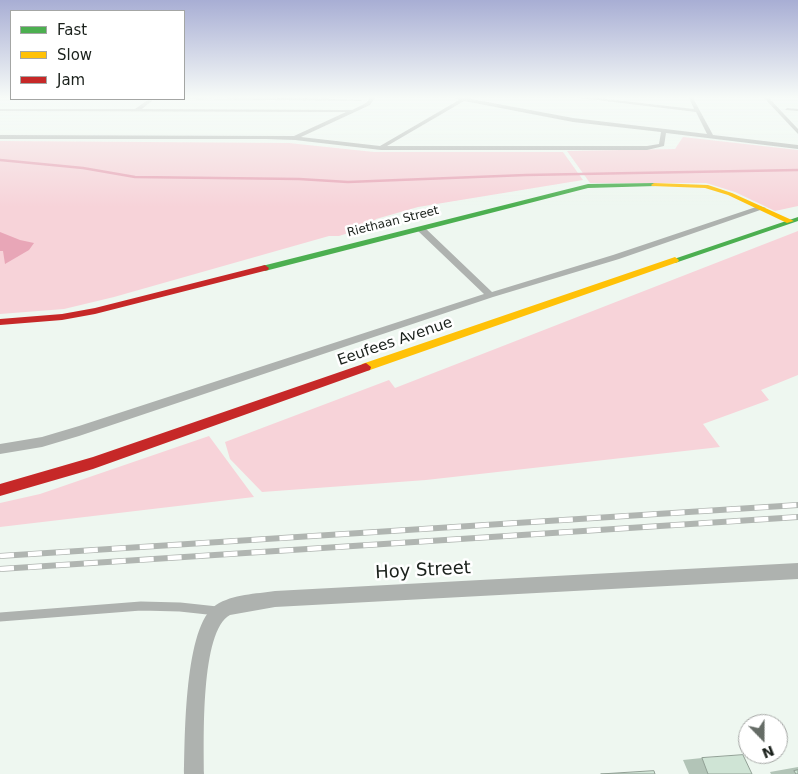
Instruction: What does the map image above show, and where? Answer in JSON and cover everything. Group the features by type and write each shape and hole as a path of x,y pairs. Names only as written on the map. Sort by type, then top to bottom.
{"street":[{"path":"295,138 303,134"},
{"path":"381,148 403,134"},
{"path":"0,137 295,138 381,148 653,148 662,145 664,134"},
{"path":"693,134 798,147"},
{"name":"Riethaan Street","path":"0,322 62,317 95,311 568,191 614,184 706,186 794,220"},
{"name":"Eeufees Avenue","path":"0,449 42,442 79,431 762,208"},
{"name":"Eeufees Avenue","path":"0,490 94,463 794,220"},
{"path":"421,229 490,296"},
{"name":"Hoy Street","path":"219,611 235,606 275,600 798,571"},
{"path":"194,774 200,668 209,627 219,611"}],"lane":[{"path":"0,617 141,606 219,611"}],"shaded area":[{"path":"683,137 798,150 798,206 775,211 735,192 706,183 590,183 567,151 675,149"},
{"path":"0,141 289,143 374,152 563,152 583,180 418,207 376,219 370,226 339,236 329,236 114,297 64,309 0,314"},
{"path":"798,231 798,375 761,390 769,400 703,424 720,447 426,480 262,492 230,459 225,442 389,380 395,388"},
{"path":"0,232 34,243 29,250 5,264 3,251 0,251"},
{"path":"209,436 254,497 0,527 0,503 40,494"}],"building":[{"path":"738,755 738,764 747,764 752,774 708,774 702,758"},
{"path":"654,771 655,774 601,774"}],"waterway":[{"path":"0,160 83,168 135,177 299,179 348,182 526,175 798,170"}],"railway":[{"path":"0,556 798,505"},
{"path":"0,569 798,517"}],"traffic: fast":[{"path":"265,268 588,186 654,185"},
{"path":"675,260 798,219"}],"traffic: slow":[{"path":"654,185 706,186 730,194 790,221"},
{"path":"366,367 675,260"}],"traffic: jam":[{"path":"0,322 62,317 95,311 265,268"},
{"path":"0,490 93,463 366,367"}]}
